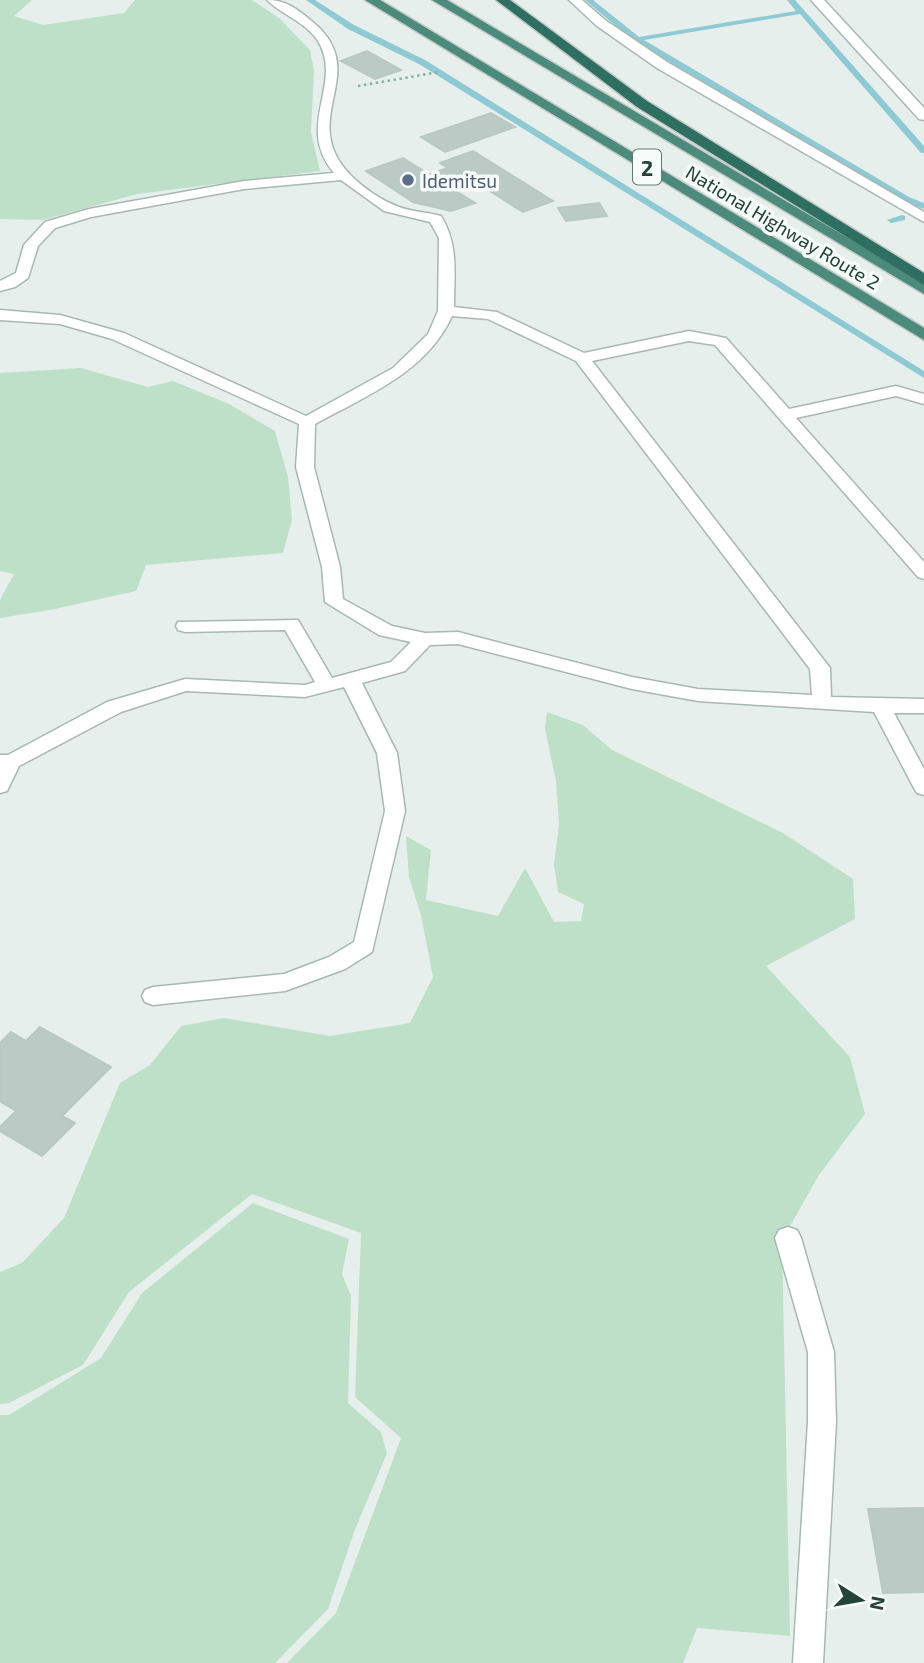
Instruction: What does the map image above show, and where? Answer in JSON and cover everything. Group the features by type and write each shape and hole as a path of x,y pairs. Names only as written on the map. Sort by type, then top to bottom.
{"highway":[{"name":"National Highway Route 2","path":"371,0 924,335"},
{"name":"National Highway Route 2","path":"438,0 924,289"},
{"path":"502,0 642,104 924,280"}],"street":[{"path":"273,0 307,24 325,44 332,66 323,133 327,153 343,176 390,209 436,219 446,238 446,311 435,336 399,371 307,422"},
{"path":"575,0 601,23 662,65 924,218"},
{"path":"817,0 924,116"},
{"path":"0,286 10,284 23,275 31,245 50,225 89,213 244,185 343,176"},
{"path":"446,311 491,316 582,358 820,668 822,703"},
{"path":"0,315 58,318 88,325 307,422"},
{"path":"582,358 690,336 720,341 924,573"},
{"path":"786,415 897,391 924,399"},
{"path":"307,422 305,467 331,567 334,603 386,631 425,639 458,638 632,683 698,695 924,706"},
{"path":"185,626 291,624 327,686"},
{"path":"0,786 6,762 114,707 185,685 305,691 398,667 425,639"},
{"path":"153,996 285,982 337,964 364,946 395,811 387,753 350,679"},
{"path":"881,706 924,788"},
{"path":"788,1238 821,1352 822,1421 808,1663"}],"path":[{"path":"330,91 429,74"}],"green space":[{"path":"0,0 32,0 14,16 43,25 124,13 135,0 252,0 279,18 310,50 314,71 311,132 320,171 137,194 43,220 0,219"},
{"path":"81,368 148,387 173,381 229,404 275,431 288,477 292,520 283,553 146,565 136,591 0,618 0,600 14,574 0,571 0,373"},
{"path":"547,712 583,725 612,750 783,833 853,879 855,919 766,966 850,1057 865,1114 819,1175 782,1240 790,1636 697,1628 683,1663 287,1663 336,1613 401,1438 355,1397 361,1233 252,1194 129,1292 83,1365 9,1403 0,1404 0,1272 22,1263 64,1218 120,1083 150,1065 181,1026 224,1018 330,1036 410,1023 433,977 421,915 409,877 406,836 431,850 426,900 498,916 525,868 554,922 581,921 584,904 558,892 554,865 559,824 556,781 545,729"},
{"path":"253,1203 349,1239 342,1274 351,1296 348,1403 381,1432 387,1453 354,1532 328,1609 275,1663 0,1663 0,1415 9,1415 101,1358 142,1293"}],"building":[{"path":"367,51 401,70 375,79 341,61"},
{"path":"491,113 515,127 445,152 421,137"},
{"path":"473,151 553,201 523,212 468,177 446,185 430,174 448,168 440,163"},
{"name":"Idemitsu","path":"403,158 475,203 451,211 413,202 366,171"},
{"path":"599,203 607,216 566,221 558,208"},
{"path":"40,1027 111,1067 62,1116 75,1123 42,1156 0,1131 0,1127 16,1111 0,1101 0,1043 11,1032 26,1041"},
{"path":"924,1508 924,1592 883,1593 868,1509"}],"waterway":[{"path":"310,0 351,27 422,62 924,375"},
{"path":"589,0 637,39"},
{"path":"791,0 924,151"},
{"path":"637,39 801,12"},
{"path":"637,39 906,199 924,206"},
{"path":"891,220 902,218"}],"place":[{"name":"Idemitsu","path":"408,180"}]}
